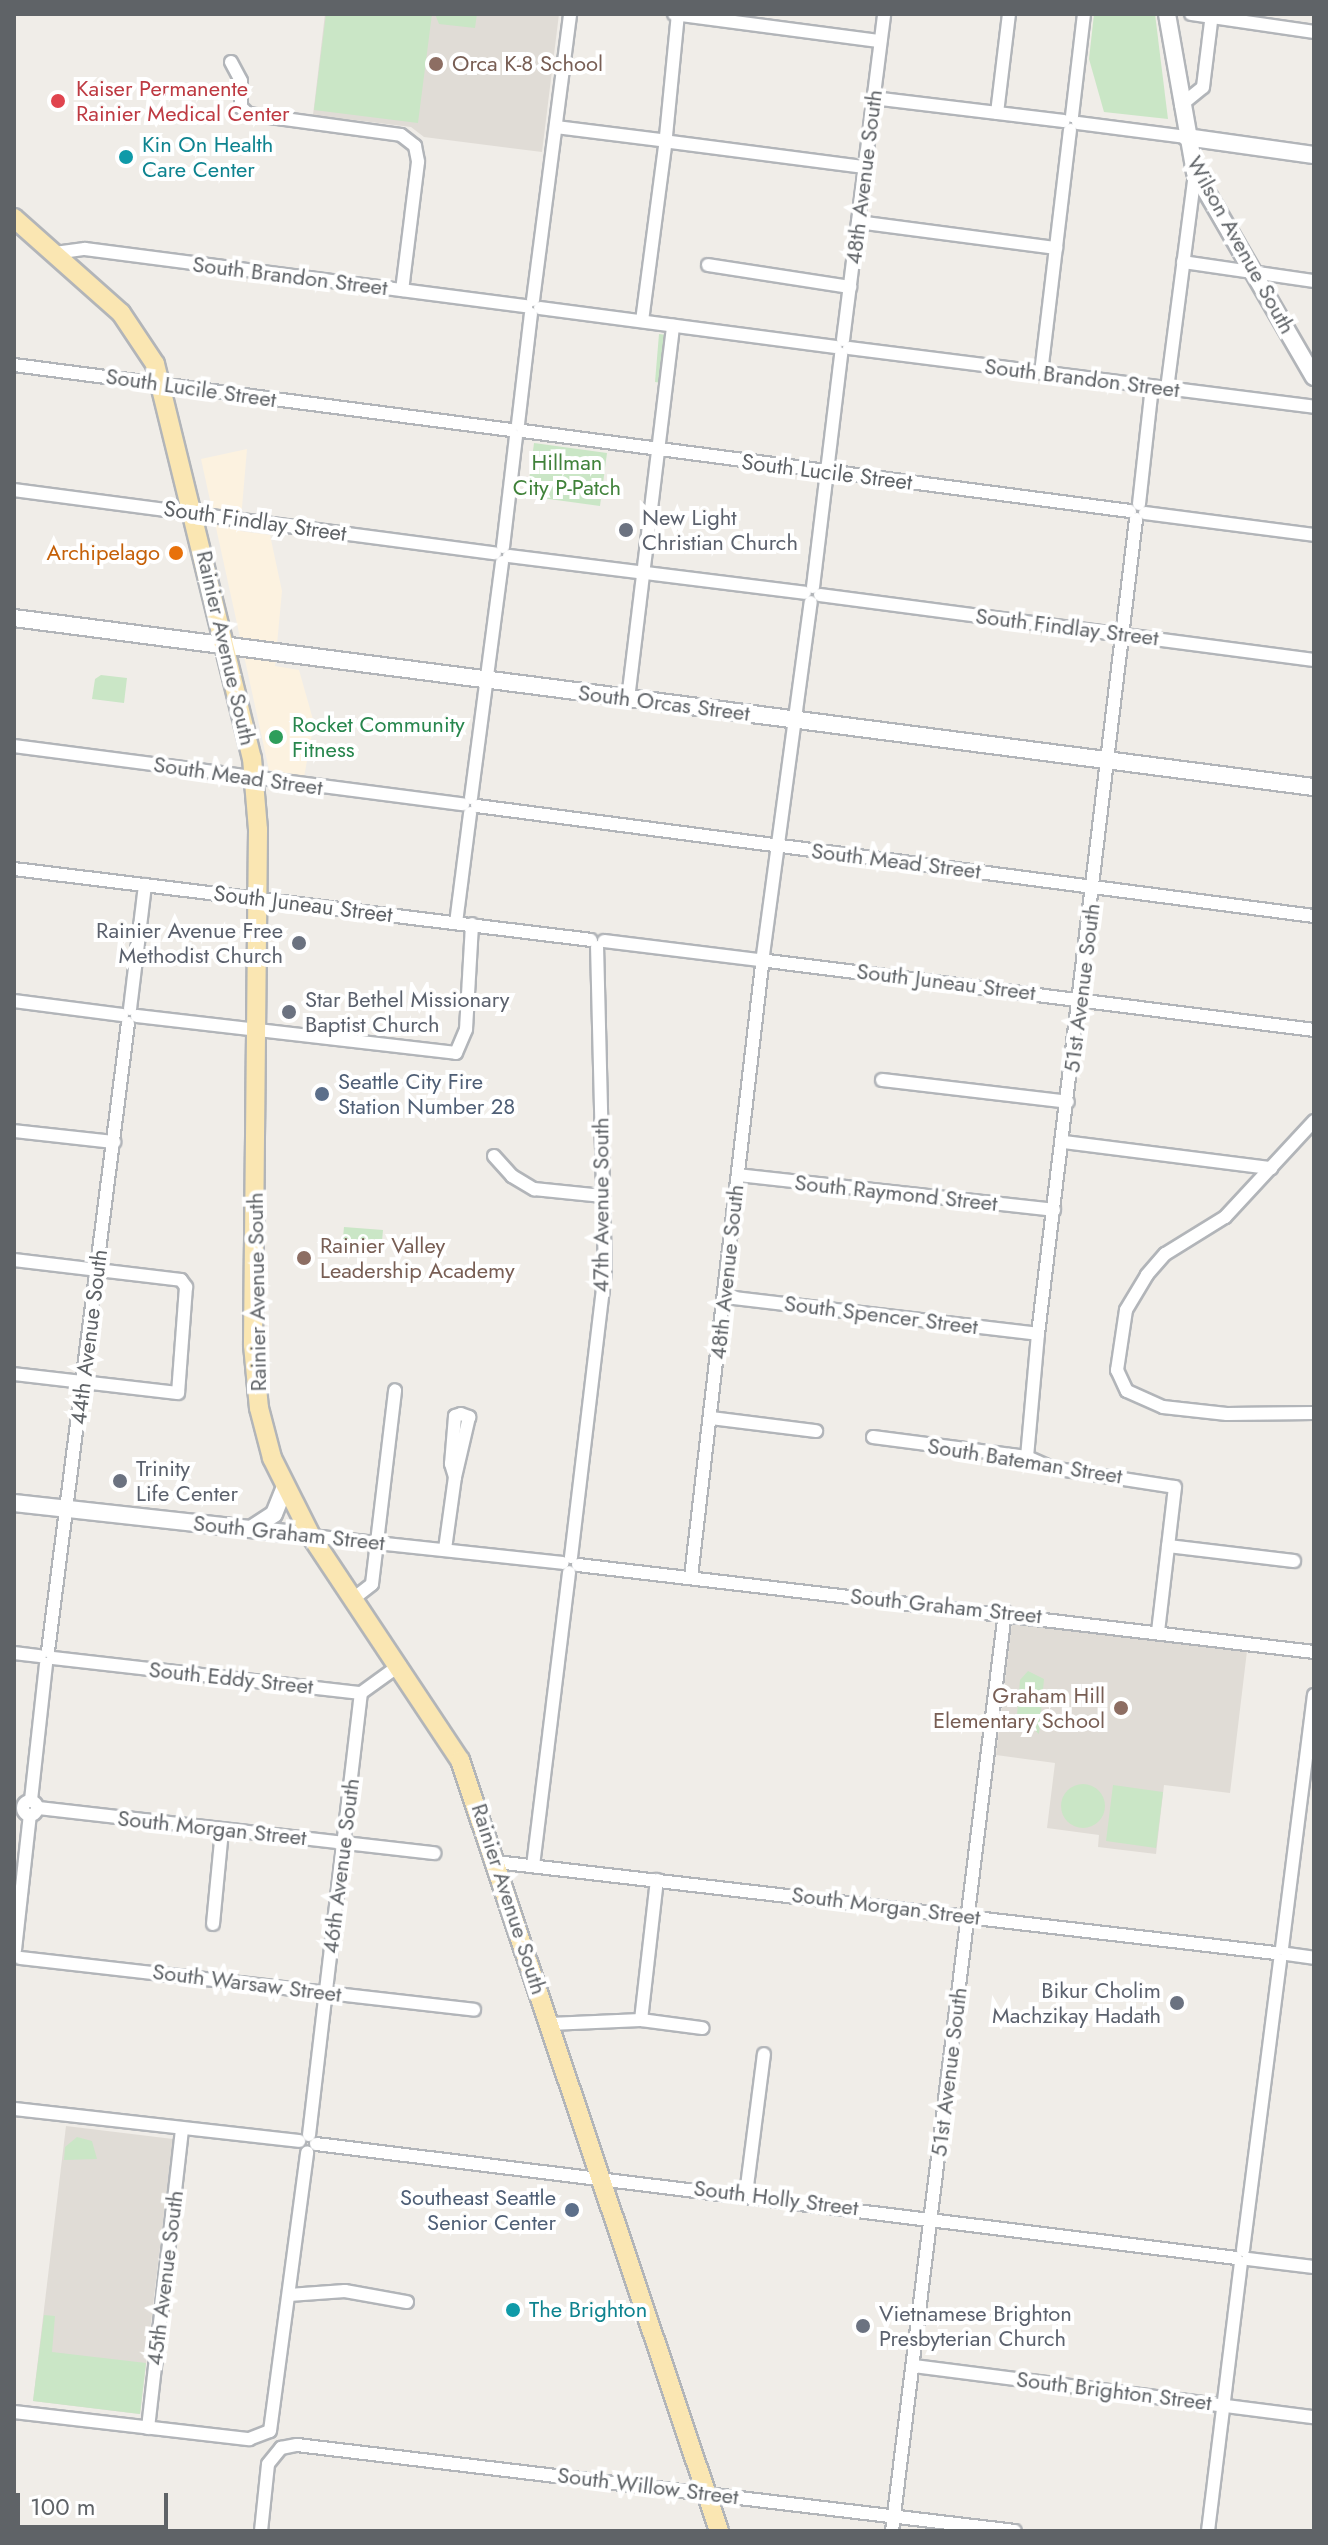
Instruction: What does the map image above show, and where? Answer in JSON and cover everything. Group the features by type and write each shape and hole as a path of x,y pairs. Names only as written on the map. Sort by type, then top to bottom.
{"main road":[{"name":"Rainier Avenue South","path":"18,227 55,253 131,325 162,384 255,778 258,898 254,1370 265,1434 285,1487 311,1536 455,1749 496,1862 719,2531"}],"street":[{"path":"456,923 570,14"},
{"path":"642,321 665,141 677,14 880,41"},
{"name":"48th Avenue South","path":"691,1577 777,846 796,720 884,14"},
{"path":"997,113 1009,14"},
{"path":"1041,373 1084,14"},
{"name":"Wilson Avenue South","path":"1167,14 1186,137 1195,172 1314,377"},
{"path":"1191,14 1314,32"},
{"path":"1181,105 1203,87 1212,16"},
{"path":"231,62 241,81 241,107 254,116 401,135 415,146 418,162 402,290"},
{"path":"873,98 1314,155"},
{"path":"556,127 864,167"},
{"path":"1167,389 1195,172"},
{"path":"858,222 1056,248"},
{"name":"South Brandon Street","path":"55,253 85,249 1314,407"},
{"path":"1183,262 1314,281"},
{"path":"708,265 850,287"},
{"path":"628,699 673,326"},
{"name":"South Lucile Street","path":"14,365 1314,535"},
{"name":"51st Avenue South","path":"1027,1457 1038,1334 1064,1142 1152,387"},
{"name":"South Findlay Street","path":"14,490 1314,660"},
{"name":"South Orcas Street","path":"14,618 1314,787"},
{"name":"South Mead Street","path":"14,746 1314,916"},
{"name":"South Juneau Street","path":"14,869 1314,1030"},
{"name":"44th Avenue South","path":"16,1955 27,1807 145,885"},
{"path":"14,1001 456,1053 464,1040 472,924"},
{"name":"47th Avenue South","path":"533,1866 605,1276 597,943"},
{"path":"882,1080 1068,1102"},
{"path":"1314,1121 1225,1217 1165,1254 1131,1296 1117,1370 1120,1383 1138,1398 1163,1407 1227,1414 1314,1413"},
{"path":"14,1131 114,1142"},
{"path":"1064,1142 1271,1168"},
{"path":"494,1156 512,1176 534,1189 603,1196"},
{"name":"South Raymond Street","path":"738,1175 1054,1210"},
{"path":"14,1260 181,1280 186,1287 178,1393 14,1374"},
{"name":"South Spencer Street","path":"725,1297 1038,1334"},
{"path":"353,1599 372,1584 395,1390"},
{"path":"711,1418 816,1431"},
{"name":"South Bateman Street","path":"873,1437 1027,1457 1052,1468 1175,1487 1168,1546"},
{"path":"445,1549 455,1477"},
{"path":"251,1529 274,1514 285,1487"},
{"name":"South Graham Street","path":"14,1503 1005,1612 1314,1652"},
{"path":"1158,1632 1168,1546 1294,1561"},
{"name":"51st Avenue South","path":"892,2531 1005,1612"},
{"name":"South Eddy Street","path":"14,1653 361,1693"},
{"path":"361,1693 400,1665"},
{"name":"46th Avenue South","path":"148,2428 249,2439 270,2431 308,2143 361,1693"},
{"path":"1208,2531 1314,1695"},
{"name":"South Morgan Street","path":"27,1807 434,1853"},
{"path":"213,1924 222,1830"},
{"name":"South Morgan Street","path":"496,1862 1314,1958"},
{"path":"641,2020 657,1880"},
{"name":"South Warsaw Street","path":"16,1955 474,2010"},
{"path":"550,2024 641,2020 702,2028"},
{"path":"746,2194 764,2054"},
{"name":"South Holly Street","path":"14,2109 746,2194 1314,2267"},
{"name":"45th Avenue South","path":"148,2428 182,2129"},
{"path":"289,2295 345,2291 407,2302"},
{"name":"South Brighton Street","path":"914,2366 1314,2417"},
{"path":"14,2412 148,2428"},
{"name":"South Willow Street","path":"261,2531 268,2464 281,2448 297,2445 1015,2531"}],"shaded area":[{"name":"Orca K-8 School","path":"325,14 559,14 542,152 424,137 411,127 313,115"},
{"path":"247,449 240,531 270,535 282,591 275,666 299,670 314,723 304,777 269,770 201,459"},
{"name":"Graham Hill Elementary School","path":"1012,1622 1247,1651 1230,1793 1164,1785 1156,1854 1098,1847 1099,1835 1047,1828 1055,1763 996,1755"},
{"path":"66,2126 173,2139 140,2414 33,2401"}],"green space":[{"path":"326,14 432,14 418,123 314,110"},
{"path":"435,14 477,14 475,28 439,24"},
{"path":"1094,14 1155,14 1168,119 1104,112 1089,59"},
{"path":"659,334 668,335 662,383 655,382"},
{"name":"Hillman City P-Patch","path":"534,443 607,453 600,506 527,496"},
{"path":"101,675 127,678 124,703 92,699 95,679"},
{"path":"344,1227 383,1230 381,1252 342,1248"},
{"path":"1028,1671 1044,1679 1039,1734 1017,1715 1020,1680"},
{"path":"1083,1784 1098,1791 1105,1806 1098,1821 1083,1828 1068,1821 1061,1806 1068,1791"},
{"path":"1113,1785 1163,1792 1156,1848 1106,1841"},
{"path":"77,2137 92,2141 97,2159 64,2160 65,2147"},
{"path":"44,2315 55,2316 52,2352 146,2363 140,2414 33,2401"}],"place":[{"name":"Orca K-8 School","path":"436,64"},
{"name":"Kaiser Permanente Rainier Medical Center","path":"58,101"},
{"name":"Kin On Health Care Center","path":"126,157"},
{"name":"New Light Christian Church","path":"626,530"},
{"name":"Archipelago","path":"176,553"},
{"name":"Rocket Community Fitness","path":"276,737"},
{"name":"Rainier Avenue Free Methodist Church","path":"299,943"},
{"name":"Star Bethel Missionary Baptist Church","path":"289,1012"},
{"name":"Seattle City Fire Station Number 28","path":"322,1094"},
{"name":"Rainier Valley Leadership Academy","path":"304,1258"},
{"name":"Trinity Life Center","path":"120,1481"},
{"name":"Graham Hill Elementary School","path":"1121,1708"},
{"name":"Bikur Cholim Machzikay Hadath","path":"1177,2003"},
{"name":"Southeast Seattle Senior Center","path":"572,2210"},
{"name":"The Brighton","path":"513,2310"},
{"name":"Vietnamese Brighton Presbyterian Church","path":"863,2326"}]}
